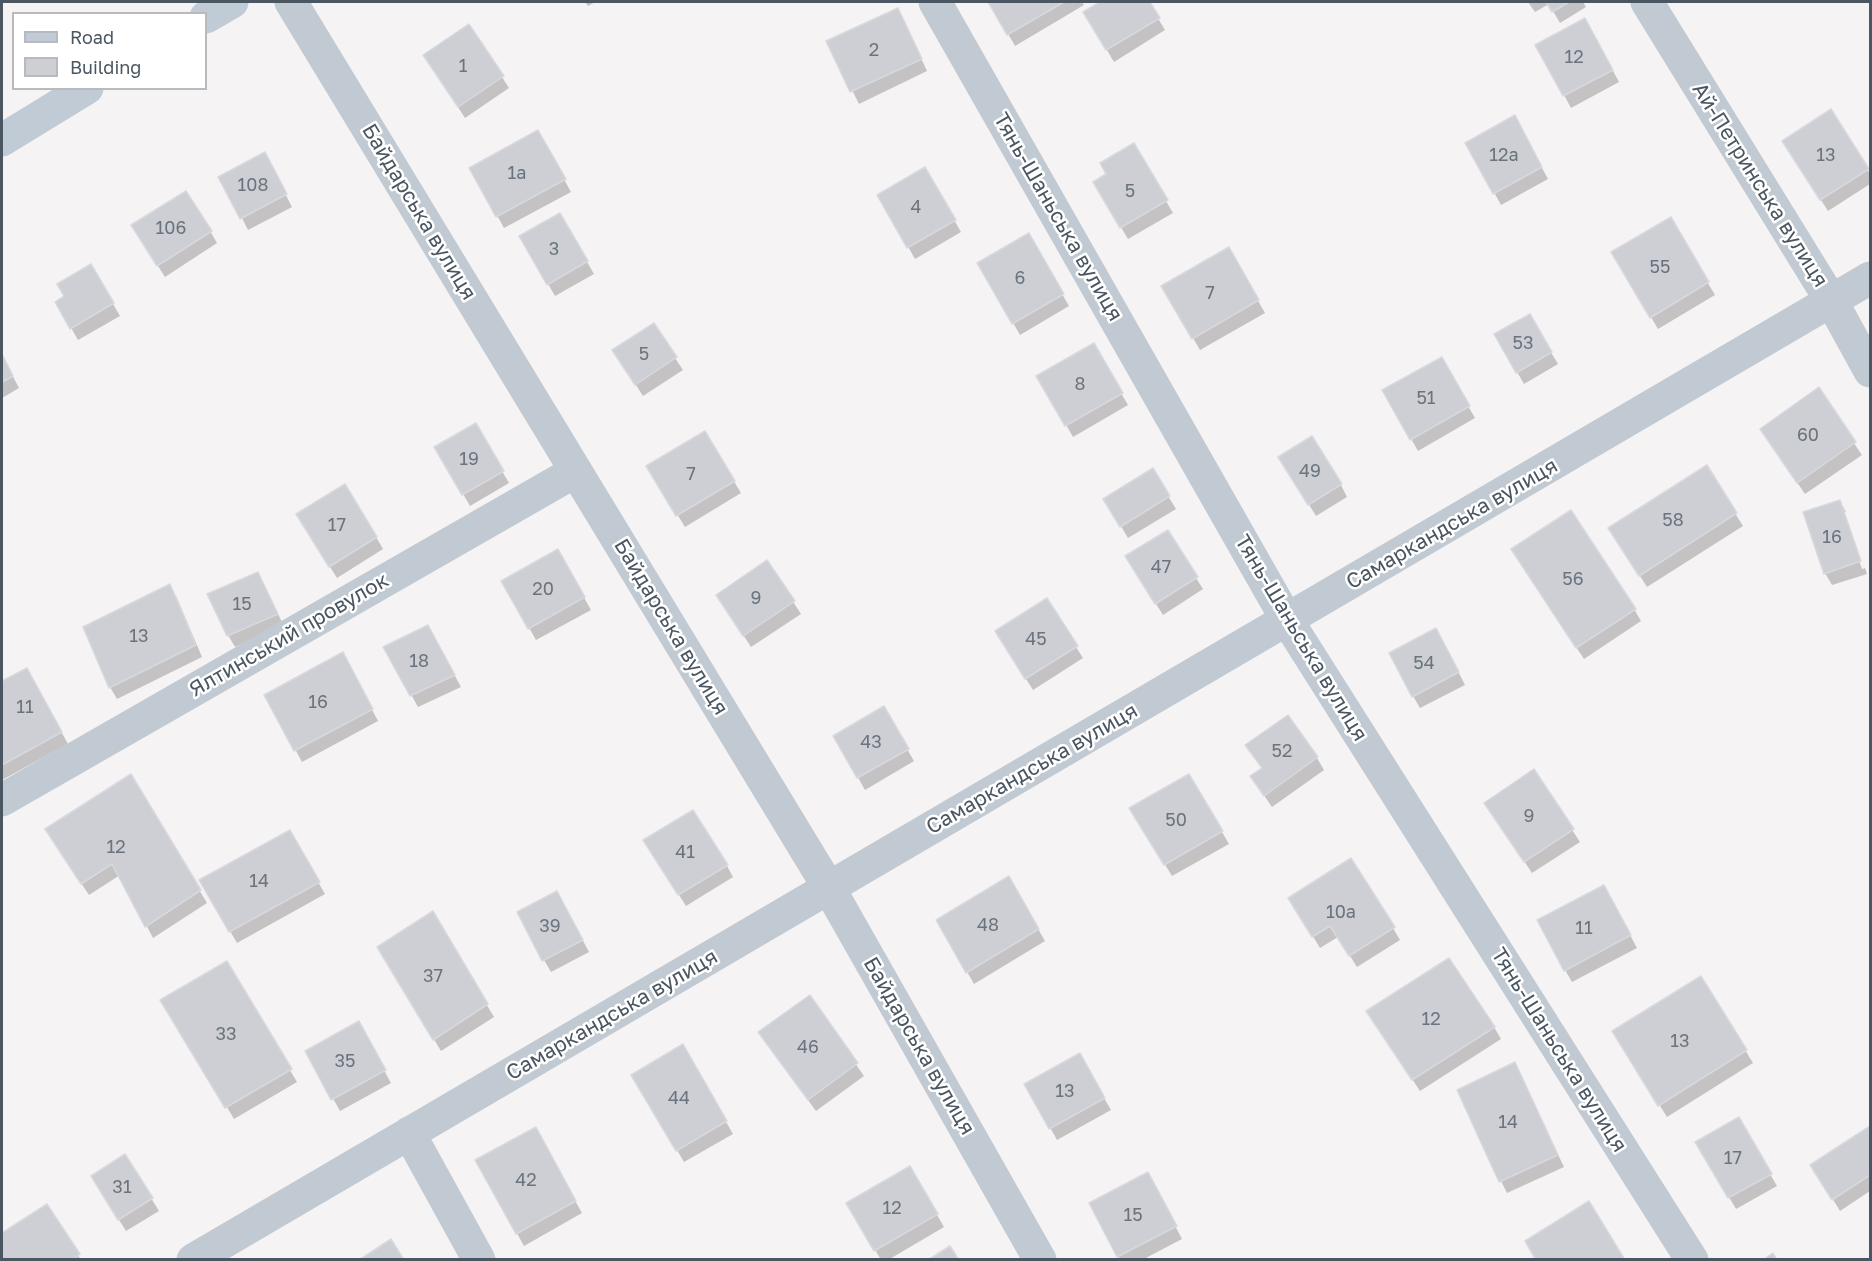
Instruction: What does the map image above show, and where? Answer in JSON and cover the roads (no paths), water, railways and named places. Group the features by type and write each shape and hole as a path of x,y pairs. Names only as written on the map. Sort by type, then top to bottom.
{"street":[{"path":"207,16 232,2"},
{"name":"Байдарська вулиця","path":"291,2 829,888 1040,1260"},
{"name":"Тянь-Шаньська вулиця","path":"935,2 1287,620 1692,1260"},
{"name":"Ай-Петринська вулиця","path":"1647,2 1832,302 1870,371"},
{"path":"2,140 84,90"},
{"name":"Самаркандська вулиця","path":"193,1260 1870,278"},
{"name":"Ялтинський провулок","path":"2,800 576,471"},
{"path":"409,1133 479,1260"}]}
